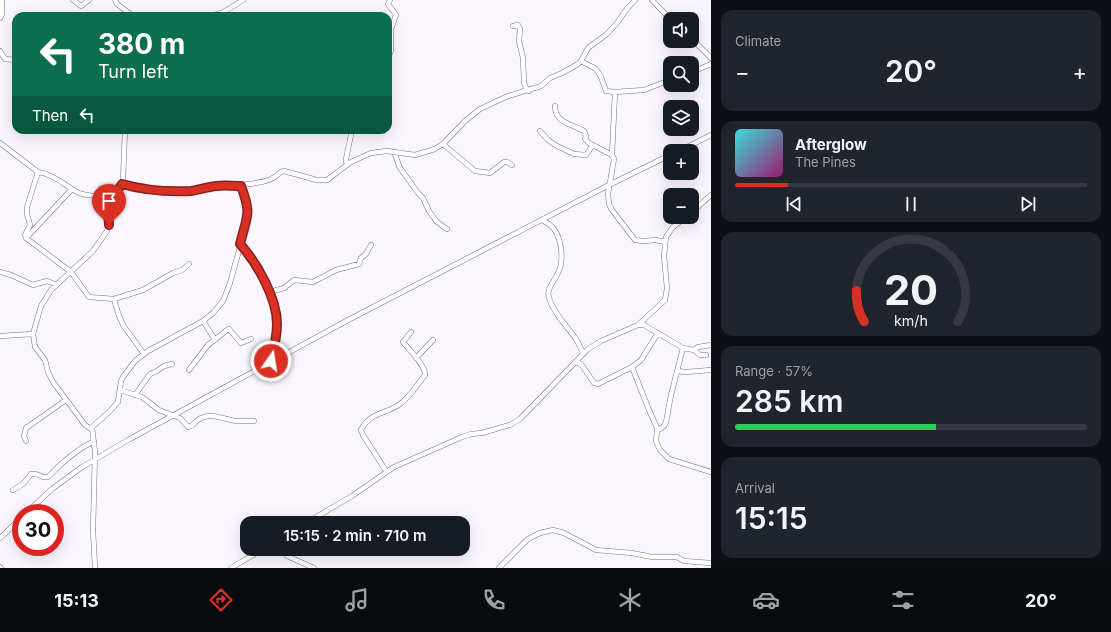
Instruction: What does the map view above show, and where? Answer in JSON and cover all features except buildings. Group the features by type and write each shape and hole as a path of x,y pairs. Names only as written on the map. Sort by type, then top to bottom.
{"street":[{"path":"0,18 2,14 2,0"},
{"path":"73,0 82,6 89,0"},
{"path":"115,0 117,4 128,12"},
{"path":"224,12 243,0"},
{"path":"390,0 388,4 396,15 392,26"},
{"path":"122,184 154,190 192,191 215,186 241,186 263,181 284,171 317,180 327,180 349,163 371,154 382,151 416,155 432,151 443,144 476,112 508,96 529,91 543,85 550,78 566,71 581,61 588,48 607,34 636,0"},
{"path":"652,0 663,12"},
{"path":"513,26 518,25 520,29 519,39 523,58 524,83 529,91"},
{"path":"699,46 711,58"},
{"path":"0,51 5,59 12,60"},
{"path":"581,61 596,69 601,77 606,91 615,92 644,90 663,83"},
{"path":"699,69 711,64"},
{"path":"615,92 612,155 614,159 609,185 609,204 616,216 634,239 640,241 656,240 666,242"},
{"path":"555,106 556,115 567,124 584,131 586,136 585,139 612,155"},
{"path":"540,131 548,140 574,154 586,155 593,145"},
{"path":"91,428 85,425 53,382 48,372 45,360 35,347 33,334 41,306 55,284 71,272 92,250 107,231 109,225 108,206 122,184 125,134"},
{"path":"349,163 346,162 346,159 351,134"},
{"path":"693,144 711,135"},
{"path":"0,143 38,172 49,175 72,189 87,195 113,196"},
{"path":"443,144 476,172 490,173 504,162 512,165"},
{"path":"394,152 400,168 423,198 429,211 437,222 447,228"},
{"path":"36,504 52,489 96,459 271,361 356,315 663,158"},
{"path":"26,238 25,235 30,224 27,210 38,172"},
{"path":"95,568 93,530 96,459 91,428 93,424 115,406 119,399 121,381 135,361 144,354 202,321 213,313 223,300 230,283 247,222 248,210 241,186"},
{"path":"26,238 72,189"},
{"path":"699,206 711,195"},
{"path":"542,220 553,228 558,237 560,247 559,270 549,289 549,298 564,324 577,340 583,353"},
{"path":"318,516 357,493 386,471 400,463 462,437 482,433 517,422 528,413 583,353 601,341 638,324 666,298 667,288 664,256 667,235 669,231 678,224"},
{"path":"26,238 71,272 89,297 107,297 114,299 142,290 175,272 182,270 189,264"},
{"path":"240,244 253,262 270,292 277,323 275,344 271,361"},
{"path":"270,292 284,288 294,280 313,282 336,270 359,264 362,257 366,254 371,245"},
{"path":"0,272 11,275 33,285 47,281 55,284"},
{"path":"114,299 123,325 144,354"},
{"path":"202,321 215,340"},
{"path":"638,324 644,325 683,348 694,350 700,355 706,355"},
{"path":"189,370 208,345 229,330 241,343 251,339"},
{"path":"386,471 361,430 369,419 375,414 393,408 402,403 425,375 425,372 416,358 402,342 411,332"},
{"path":"575,362 581,364 596,384 632,367 644,356 658,333"},
{"path":"0,336 33,334"},
{"path":"416,358 433,340"},
{"path":"694,350 698,347 711,345"},
{"path":"658,430 664,426 666,422 683,348"},
{"path":"135,395 150,374 156,372 164,366 172,364"},
{"path":"632,367 658,430 656,441 663,454 677,462 711,472"},
{"path":"677,371 711,370"},
{"path":"120,390 147,400 158,410 180,418 188,427 192,426 201,418 218,416 234,420 254,421"},
{"path":"26,441 24,436 26,428 66,400"},
{"path":"13,490 23,484 31,474 36,474 43,478 48,477 57,467 72,455 94,441"},
{"path":"0,538 12,527"},
{"path":"499,568 528,539 540,533 554,530 564,533 596,550 677,557 684,561 711,563"},
{"path":"231,568 251,556"},
{"path":"287,556 314,568"}],"route":[{"path":"109,225 108,204 122,184 154,190 178,191 192,191 215,186 241,186 248,205 248,218 240,244 259,272 270,292 274,305 277,323 275,344 271,361"}]}
